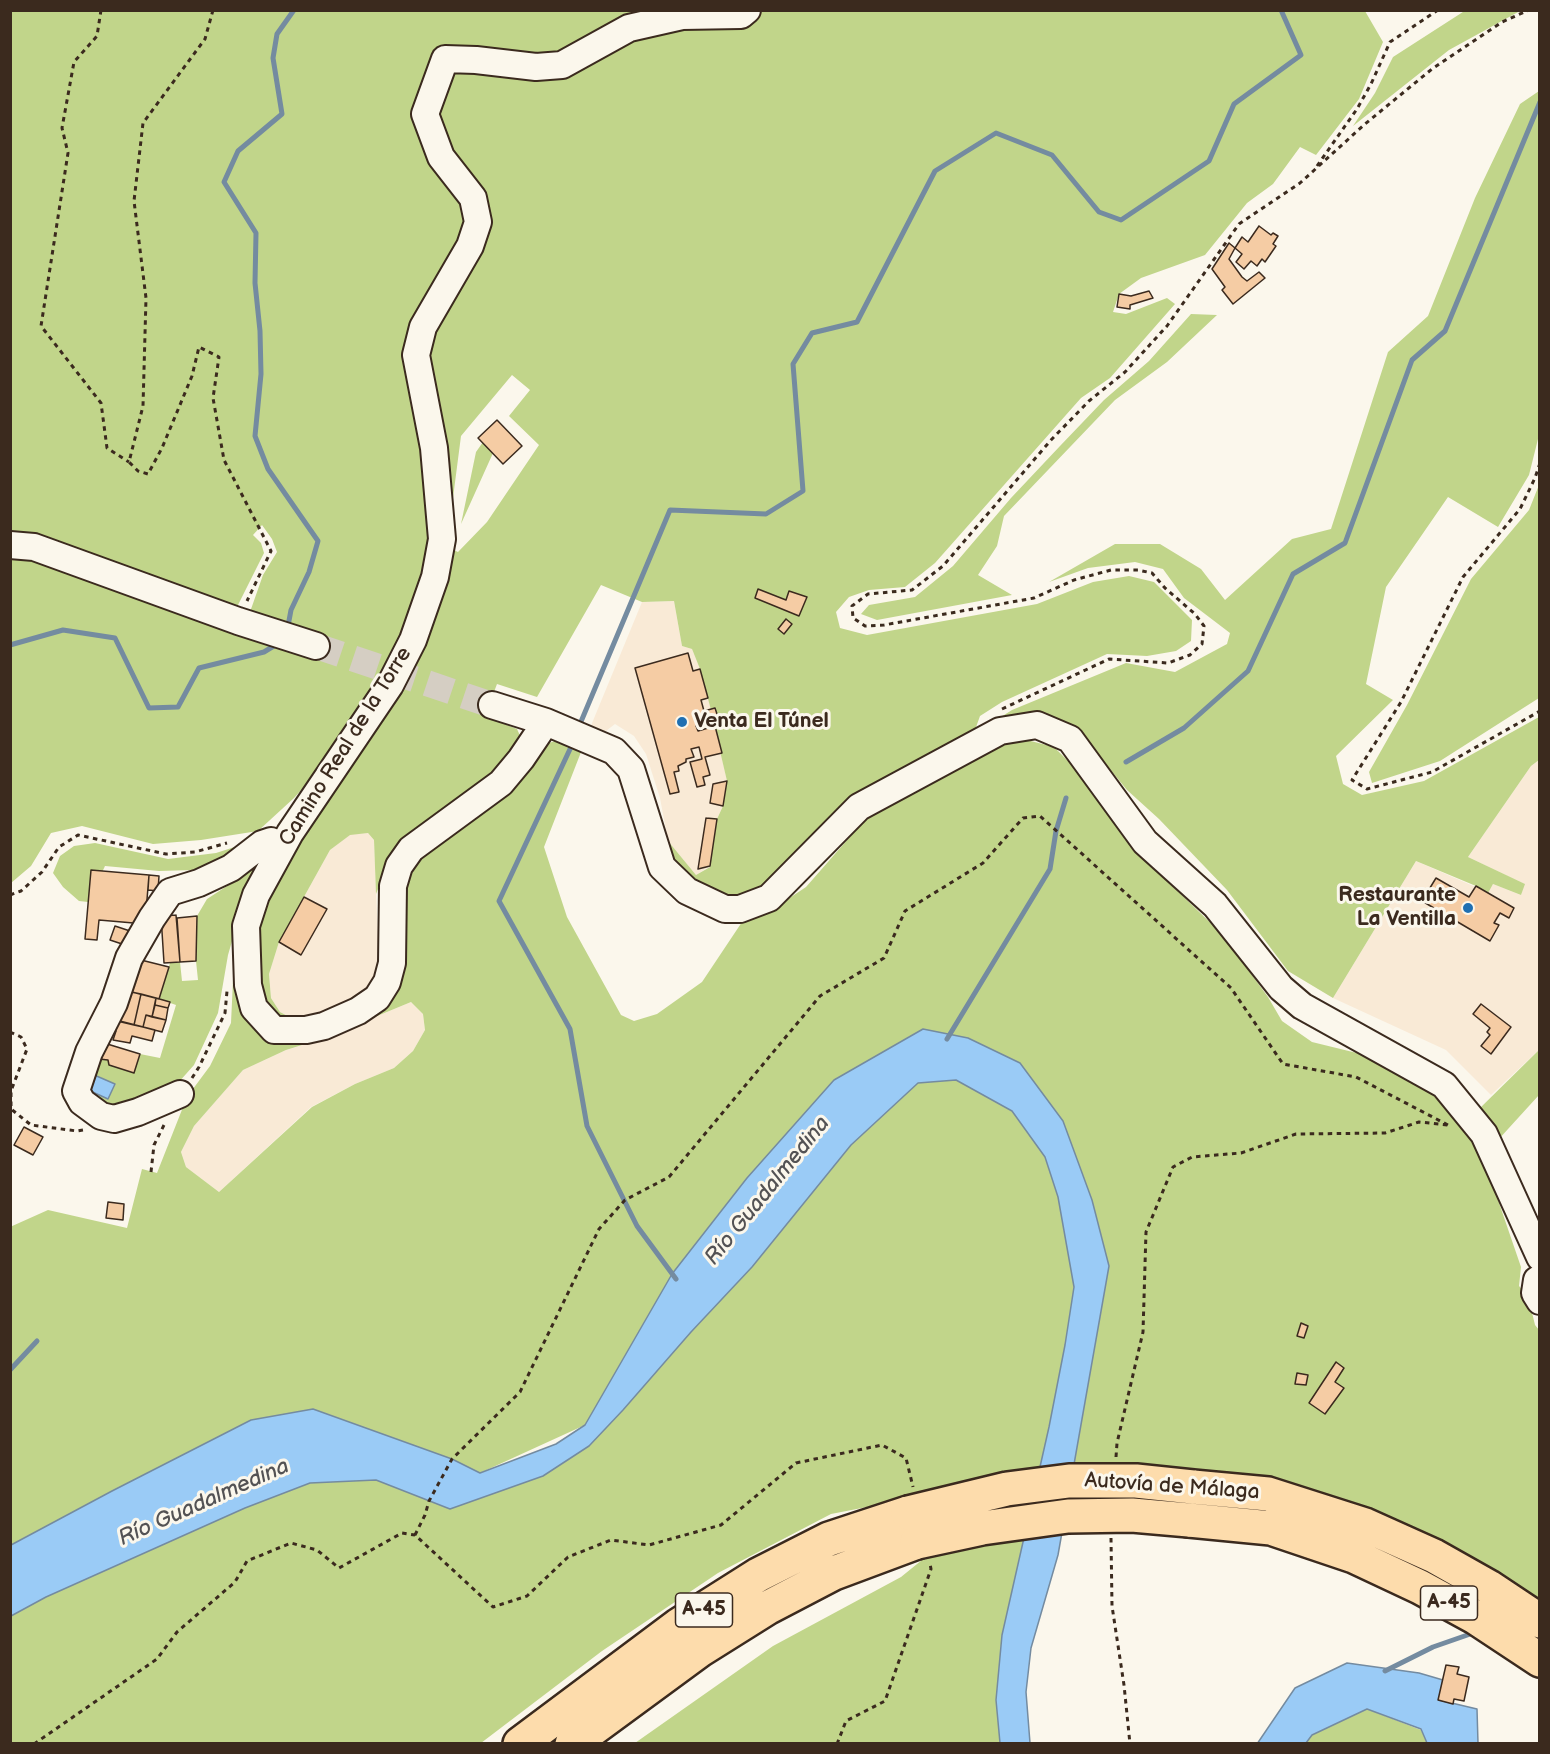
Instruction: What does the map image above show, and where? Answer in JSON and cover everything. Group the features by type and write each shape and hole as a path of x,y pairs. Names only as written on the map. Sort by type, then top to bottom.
{"highway":[{"name":"Autovía de Málaga","path":"572,1743 700,1650 767,1608 912,1528 1007,1489 1069,1481 1136,1481 1268,1494 1365,1525 1434,1556 1489,1587 1539,1621"},
{"name":"Autovía de Málaga","path":"520,1743 679,1625 758,1575 829,1539 912,1528 982,1528 1068,1516 1132,1515 1271,1528 1354,1556 1420,1587 1474,1617 1539,1660"}],"street":[{"name":"Camino Real de la Torre","path":"546,722 521,759 501,783 411,849 399,866 393,886 392,963 387,982 377,998 358,1011 324,1026 306,1030 274,1030 254,1008 248,985 246,926 256,895 290,833 390,685 413,640 435,577 442,539 434,448 416,355 423,327 470,246 478,222 473,198 441,157 425,114 445,59 476,60 536,68 562,65 629,28 682,16 741,15 747,10"},
{"path":"10,545 34,547 238,621 316,646"},
{"path":"492,705 546,722 614,751 631,769 662,867 687,891 725,909 740,909 769,898 859,807 1000,731 1037,725 1070,739 1145,842 1215,905 1281,988 1302,1006 1444,1084 1484,1134 1539,1257"},
{"path":"180,1094 138,1112 114,1119 101,1116 82,1102 76,1091 89,1052 114,1002 129,958 170,892 200,884 231,868 262,844 271,841"},
{"path":"1539,1278 1535,1293 1539,1301"}],"path":[{"path":"101,10 97,36 75,62 62,128 68,153 41,326 101,403 107,448 129,462 138,471 148,474 162,448 192,376 199,347 219,357 213,398 224,460 271,551 238,621"},
{"path":"129,462 143,406 146,298 134,201 143,123 205,39 213,10"},
{"path":"1314,171 1357,109 1390,42 1438,10"},
{"path":"982,741 987,720 1004,707 1109,660 1168,663 1190,655 1202,644 1204,626 1195,614 1165,588 1152,573 1138,570 1111,570 1074,580 1034,597 884,625 865,626 853,618 852,606 868,594 912,590 944,566 1051,440 1089,401 1125,372 1167,326 1239,224 1314,171 1365,124 1432,69 1502,22 1529,10"},
{"path":"1539,463 1535,478 1520,509 1463,577 1401,702 1352,780 1367,789 1432,772 1539,711"},
{"path":"34,1743 158,1659 177,1632 235,1582 247,1562 291,1543 318,1551 339,1568 402,1533 415,1535 429,1501 452,1460 520,1392 599,1229 625,1200 669,1177 820,996 884,958 904,911 983,863 1023,818 1040,816 1231,988 1283,1064 1356,1077 1450,1125 1419,1122 1385,1134 1296,1134 1241,1153 1192,1157 1173,1167 1146,1232 1143,1332 1117,1443 1115,1467"},
{"path":"10,895 21,891 42,872 59,847 78,835 166,854 195,852 229,842"},
{"path":"152,1172 154,1145 180,1094 199,1067 225,1013 227,991"},
{"path":"10,1032 21,1037 27,1049 11,1091 11,1109 31,1125 77,1131 98,1127 114,1119"},
{"path":"1111,1536 1112,1606 1130,1743"}],"shaded area":[{"path":"674,601 682,646 692,649 711,709 715,708 719,720 714,722 727,781 723,806 717,819 710,866 696,875 668,841 660,798 646,754 634,736 615,724 602,734 590,728 642,602"},
{"path":"1539,760 1539,1050 1491,1095 1446,1050 1333,998 1416,861 1487,892 1493,884 1521,895 1524,884 1468,857 1531,766"},
{"path":"368,833 374,840 377,974 371,989 329,1013 295,1020 280,1012 271,998 269,974 279,942 330,850 350,834"},
{"path":"411,1002 423,1014 425,1030 413,1051 394,1068 355,1084 311,1107 219,1192 186,1167 181,1152 194,1126 243,1070 286,1050 323,1039"}],"green space":[{"path":"1466,10 1520,11 1449,50 1353,126 1375,93 1393,57"},
{"path":"11,11 675,11 566,58 467,49 419,116 423,147 440,171 462,195 469,219 409,342 430,479 430,572 398,657 342,745 294,798 258,831 201,840 153,844 82,826 51,833 31,866 11,883 10,555 40,562 318,656 329,639 250,612 263,575 277,552 272,539 262,525 253,535 261,543 264,553 237,607 11,537"},
{"path":"760,11 1365,11 1383,42 1359,99 1316,155 1300,147 1273,184 1247,203 1205,255 1141,278 1119,294 1113,312 1126,314 1167,298 1175,304 1110,378 1081,398 935,563 905,587 869,590 849,597 836,612 840,628 867,635 1037,604 1093,582 1129,576 1154,582 1192,620 1191,641 1176,651 1147,656 1107,654 1002,702 980,716 975,730 759,891 734,899 713,895 673,864 662,845 668,841 696,875 710,867 717,819 723,806 727,781 713,721 718,720 715,709 711,710 692,649 682,646 674,601 642,602 601,585 537,697 497,684 485,716 517,729 522,740 511,758 388,863 376,894 374,840 368,833 350,835 330,850 279,942 269,974 271,998 280,1012 295,1020 277,1020 253,982 260,908 340,775 447,547 458,552 487,522 539,445 509,416 530,390 512,375 461,436 450,521 426,352 437,322 486,231 446,149 437,119 443,93 454,70 533,75 645,30 749,18"},
{"path":"1539,91 1539,435 1529,475 1498,527 1448,497 1386,587 1366,684 1393,700 1336,756 1343,784 1362,795 1424,781 1539,717 1539,760 1531,766 1468,857 1525,884 1521,895 1493,884 1488,893 1416,861 1333,998 1288,971 1227,890 1159,819 1127,790 1091,746 1060,724 993,722 1012,710 1126,663 1175,672 1227,644 1230,633 1184,598 1163,569 1135,562 1088,568 1049,582 1115,544 1160,544 1201,569 1225,600 1292,539 1331,529 1388,352 1428,316 1475,198 1520,104"},
{"path":"1191,314 1217,315 1167,362 1115,400 1004,516 997,546 978,575 1012,595 877,620 861,614 869,605 915,597 953,566 1011,498 1060,446 1104,400 1149,361"},
{"path":"483,442 493,453 461,524 476,452"},
{"path":"1539,485 1539,698 1440,761 1372,783 1369,772 1407,705 1471,579 1529,510"},
{"path":"1023,739 1054,747 1074,767 1131,846 1222,934 1268,997 1282,1021 1312,1042 1365,1055 1444,1097 1462,1120 1486,1165 1521,1267 1519,1286 1528,1296 1535,1325 1539,1330 1539,1600 1535,1601 1195,1472 1130,1464 1074,1464 1109,1266 1092,1200 1020,1063 968,1038 923,1029 747,1178 672,1274 585,1425 480,1473 452,1459 313,1409 251,1420 11,1545 10,1227 48,1210 127,1228 142,1169 157,1173 187,1097 210,1066 231,1023 234,959 239,955 244,1010 312,1034 315,1041 286,1050 243,1070 194,1126 181,1152 186,1167 219,1192 312,1107 355,1084 394,1068 413,1051 425,1030 423,1014 411,1002 370,1019 390,999 400,900 415,857 546,744 558,740 583,747 544,847 567,917 621,1015 634,1021 657,1014 702,982 742,922 767,913 806,887 863,822 922,785 994,746"},
{"path":"95,843 168,859 216,853 247,843 197,878 193,870 159,871 105,866 88,902 79,901 63,887 53,873 60,856 74,846"},
{"path":"266,855 243,903 228,955 218,1013 194,1065 178,1083 118,1115 86,1089 108,1099 114,1084 92,1074 99,1059 108,1060 109,1065 134,1072 140,1054 160,1058 176,1005 159,999 170,963 180,962 182,981 198,980 197,916 207,899 244,875"},
{"path":"1539,1050 1539,1095 1498,1140 1478,1110"},
{"path":"956,1080 1012,1111 1045,1157 1058,1197 1074,1287 1049,1427 1002,1635 996,1700 1000,1743 635,1743 773,1646 901,1577 922,1560 903,1500 831,1514 718,1573 602,1651 481,1743 11,1743 11,1616 46,1597 245,1508 310,1482 376,1480 450,1509 543,1476 589,1446 623,1410 752,1267 851,1145 918,1083"},
{"path":"1367,1709 1421,1730 1427,1743 1306,1743 1311,1735"}],"water":[{"name":"Río Guadalmedina","path":"923,1029 968,1038 1020,1063 1063,1121 1092,1200 1109,1266 1058,1555 1031,1648 1026,1692 1030,1743 1000,1743 996,1700 1002,1635 1049,1427 1074,1287 1058,1197 1045,1157 1012,1111 956,1080 918,1083 851,1145 752,1267 623,1410 589,1446 543,1476 450,1509 376,1480 310,1483 245,1508 46,1597 11,1616 11,1545 251,1420 313,1409 452,1459 480,1473 556,1444 585,1425 672,1274 747,1178 834,1080"},
{"path":"92,1074 115,1084 108,1099 86,1089"},
{"path":"1347,1663 1419,1673 1443,1680 1439,1700 1477,1709 1478,1743 1427,1743 1421,1729 1367,1709 1312,1735 1306,1743 1257,1744 1295,1688"}],"building":[{"path":"1259,226 1271,235 1273,233 1278,236 1273,244 1276,246 1265,262 1262,259 1257,266 1251,261 1244,269 1236,262 1242,254 1235,248 1242,237 1248,242"},
{"path":"1229,243 1235,248 1229,259 1242,277 1247,281 1259,272 1265,278 1233,304 1222,290 1225,287 1212,269"},
{"path":"1149,291 1153,298 1130,305 1130,309 1117,307 1119,294 1131,296"},
{"path":"497,420 522,446 503,464 478,438"},
{"path":"758,589 786,600 789,591 807,597 799,616 755,598"},
{"path":"786,619 792,624 784,634 778,629"},
{"path":"688,653 693,671 700,669 708,698 701,700 704,711 715,708 719,720 696,726 698,731 715,726 722,753 705,757 710,775 703,777 705,785 697,787 690,762 702,759 699,747 691,749 694,757 686,759 686,762 678,766 679,771 674,772 679,792 670,794 635,668"},
{"path":"727,781 723,806 710,803 713,784"},
{"path":"706,818 717,819 710,866 698,869"},
{"path":"91,870 149,875 145,924 99,920 97,940 85,939"},
{"path":"149,875 159,876 158,891 148,890"},
{"path":"1436,878 1469,897 1476,886 1514,908 1509,918 1500,913 1494,923 1499,925 1490,941 1422,901"},
{"path":"304,897 327,909 301,955 279,942"},
{"path":"176,915 180,962 164,963 161,916"},
{"path":"197,916 196,961 180,962 177,918"},
{"path":"115,926 130,931 125,945 110,940"},
{"path":"141,960 169,967 159,999 132,992"},
{"path":"126,991 141,994 134,1025 117,1021"},
{"path":"141,994 156,998 152,1017 146,1015 143,1027 134,1025"},
{"path":"156,998 170,1002 168,1008 155,1005"},
{"path":"1481,1004 1511,1027 1491,1054 1481,1046 1490,1035 1487,1032 1490,1028 1473,1014"},
{"path":"155,1005 168,1008 166,1020 152,1017"},
{"path":"146,1015 166,1020 162,1032 143,1027"},
{"path":"112,1019 155,1030 152,1041 132,1036 130,1043 113,1040 116,1031 109,1028"},
{"path":"104,1043 140,1054 134,1073 109,1065 108,1060 99,1059"},
{"path":"24,1127 43,1137 33,1155 14,1145"},
{"path":"108,1202 124,1204 123,1220 106,1218"},
{"path":"1301,1323 1308,1326 1304,1338 1297,1336"},
{"path":"1336,1362 1344,1368 1335,1382 1344,1388 1325,1414 1309,1403"},
{"path":"1297,1373 1308,1375 1306,1385 1295,1384"},
{"path":"1446,1665 1459,1667 1457,1674 1469,1677 1464,1701 1454,1699 1453,1704 1438,1700"}],"waterway":[{"path":"288,626 291,610 309,572 318,541 268,469 255,436 261,374 260,331 255,283 256,233 224,182 238,151 282,114 273,58 277,34 294,10"},
{"path":"580,724 670,510 766,514 803,491 793,364 812,333 857,322 935,171 996,133 1052,155 1099,212 1121,220 1209,161 1234,104 1301,55 1281,10"},
{"path":"1126,762 1184,728 1248,671 1293,574 1345,543 1412,360 1445,331 1540,102"},
{"path":"10,645 63,630 115,638 149,708 178,707 199,668 264,652 277,644"},
{"path":"571,747 499,901 570,1029 587,1126 637,1226 676,1279"},
{"path":"947,1039 1050,869 1056,831 1066,798"},
{"path":"10,1370 37,1341"},
{"path":"1385,1671 1433,1647 1476,1632"}],"tunnel":[{"path":"316,646 492,705"}],"place":[{"name":"Venta El Túnel","path":"682,722"},
{"name":"Restaurante La Ventilla","path":"1468,908"}]}
